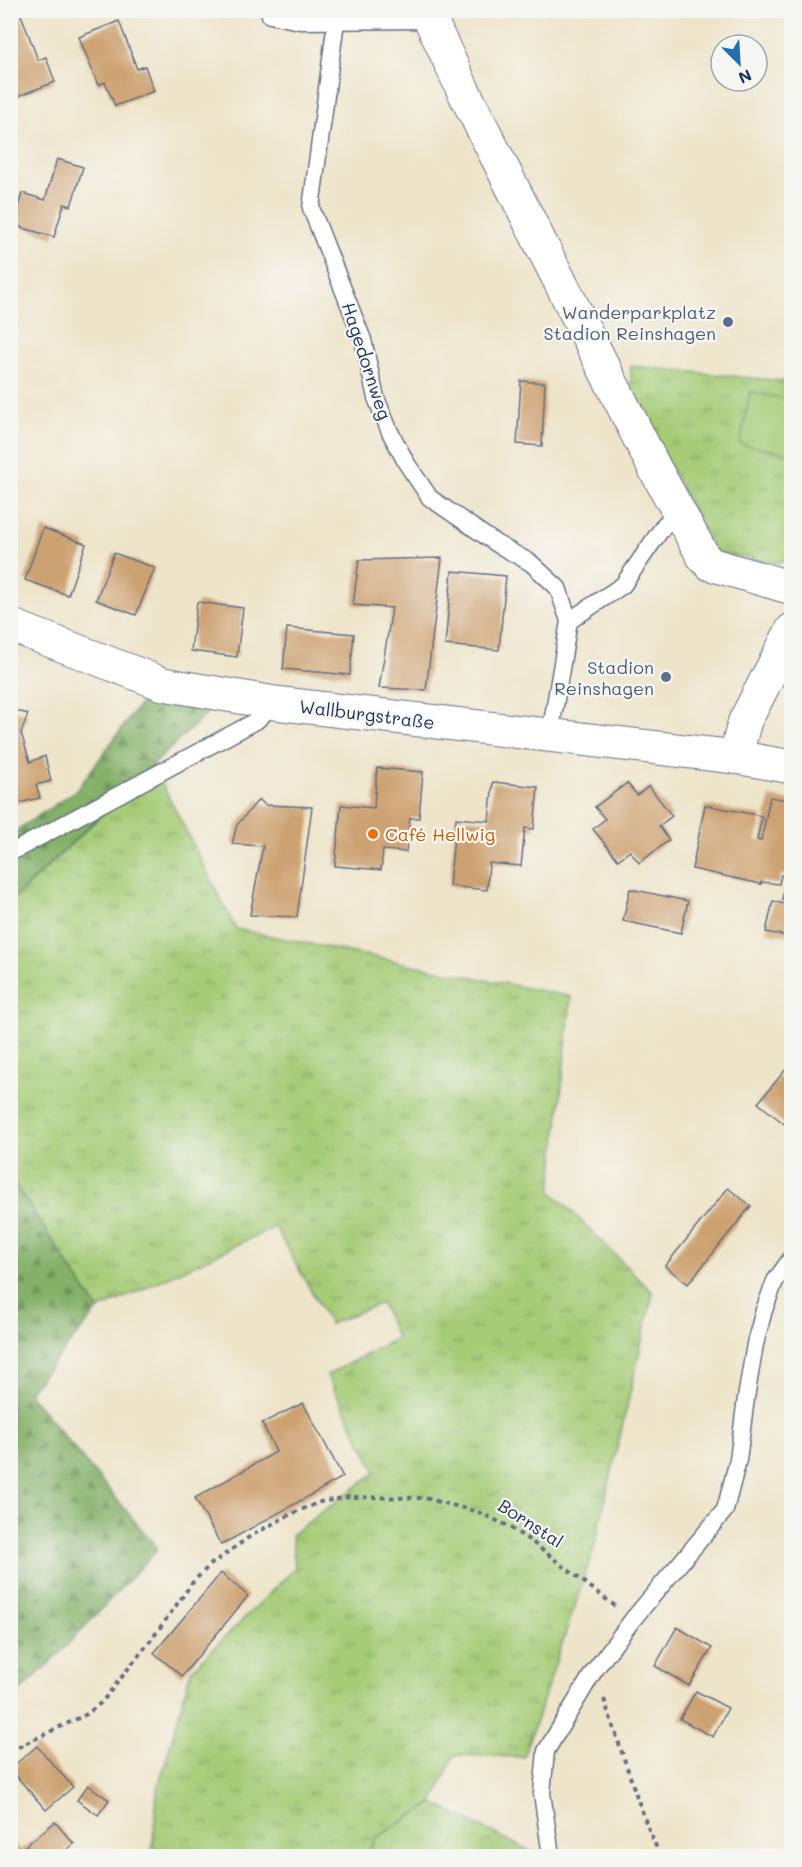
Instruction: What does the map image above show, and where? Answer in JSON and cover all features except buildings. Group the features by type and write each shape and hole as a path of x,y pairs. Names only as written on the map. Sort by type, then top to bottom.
{"street":[{"path":"428,15 604,370 703,556 711,564 792,588"},
{"name":"Wallburgstraße","path":"10,625 163,684 274,703 735,757 792,767"},
{"path":"735,757 745,721 792,630"}],"lane":[{"path":"270,15 300,21 428,15"},
{"name":"Hagedornweg","path":"336,21 311,208 363,340 380,406 407,465 430,498 497,544 531,564 558,588 570,621 550,735"},
{"path":"570,621 623,585 665,524 679,514"},
{"path":"10,853 256,722 274,703"},
{"path":"551,1857 542,1793 546,1751 594,1671 633,1619 725,1510 738,1460 755,1344 764,1310 775,1281 792,1257"}],"path":[{"name":"Bornstal","path":"10,1751 87,1714 102,1702 193,1582 210,1565 252,1535 291,1514 320,1502 349,1497 425,1498 478,1512 506,1525 532,1542 633,1619"},
{"path":"594,1671 643,1815 660,1857"}],"green space":[{"path":"631,366 791,382 791,560 774,563 715,552 631,393"},
{"path":"750,392 791,400 791,454 740,444"},
{"path":"147,694 207,713 11,901 11,834 77,790"},
{"path":"153,766 236,929 571,997 551,1191 653,1293 594,1548 524,1757 454,1755 433,1803 377,1837 366,1856 152,1856 157,1792 191,1671 295,1568 292,1534 376,1472 327,1375 397,1338 381,1303 330,1324 275,1227 98,1310 11,1178 11,902"},
{"path":"11,1178 98,1310 28,1393 158,1549 54,1659 11,1696"},
{"path":"433,1803 540,1856 366,1856 377,1837"}],"place":[{"name":"Wanderparkplatz Stadion Reinshagen","path":"728,322"},
{"name":"Stadion Reinshagen","path":"666,677"},
{"name":"Café Hellwig","path":"373,834"}]}
